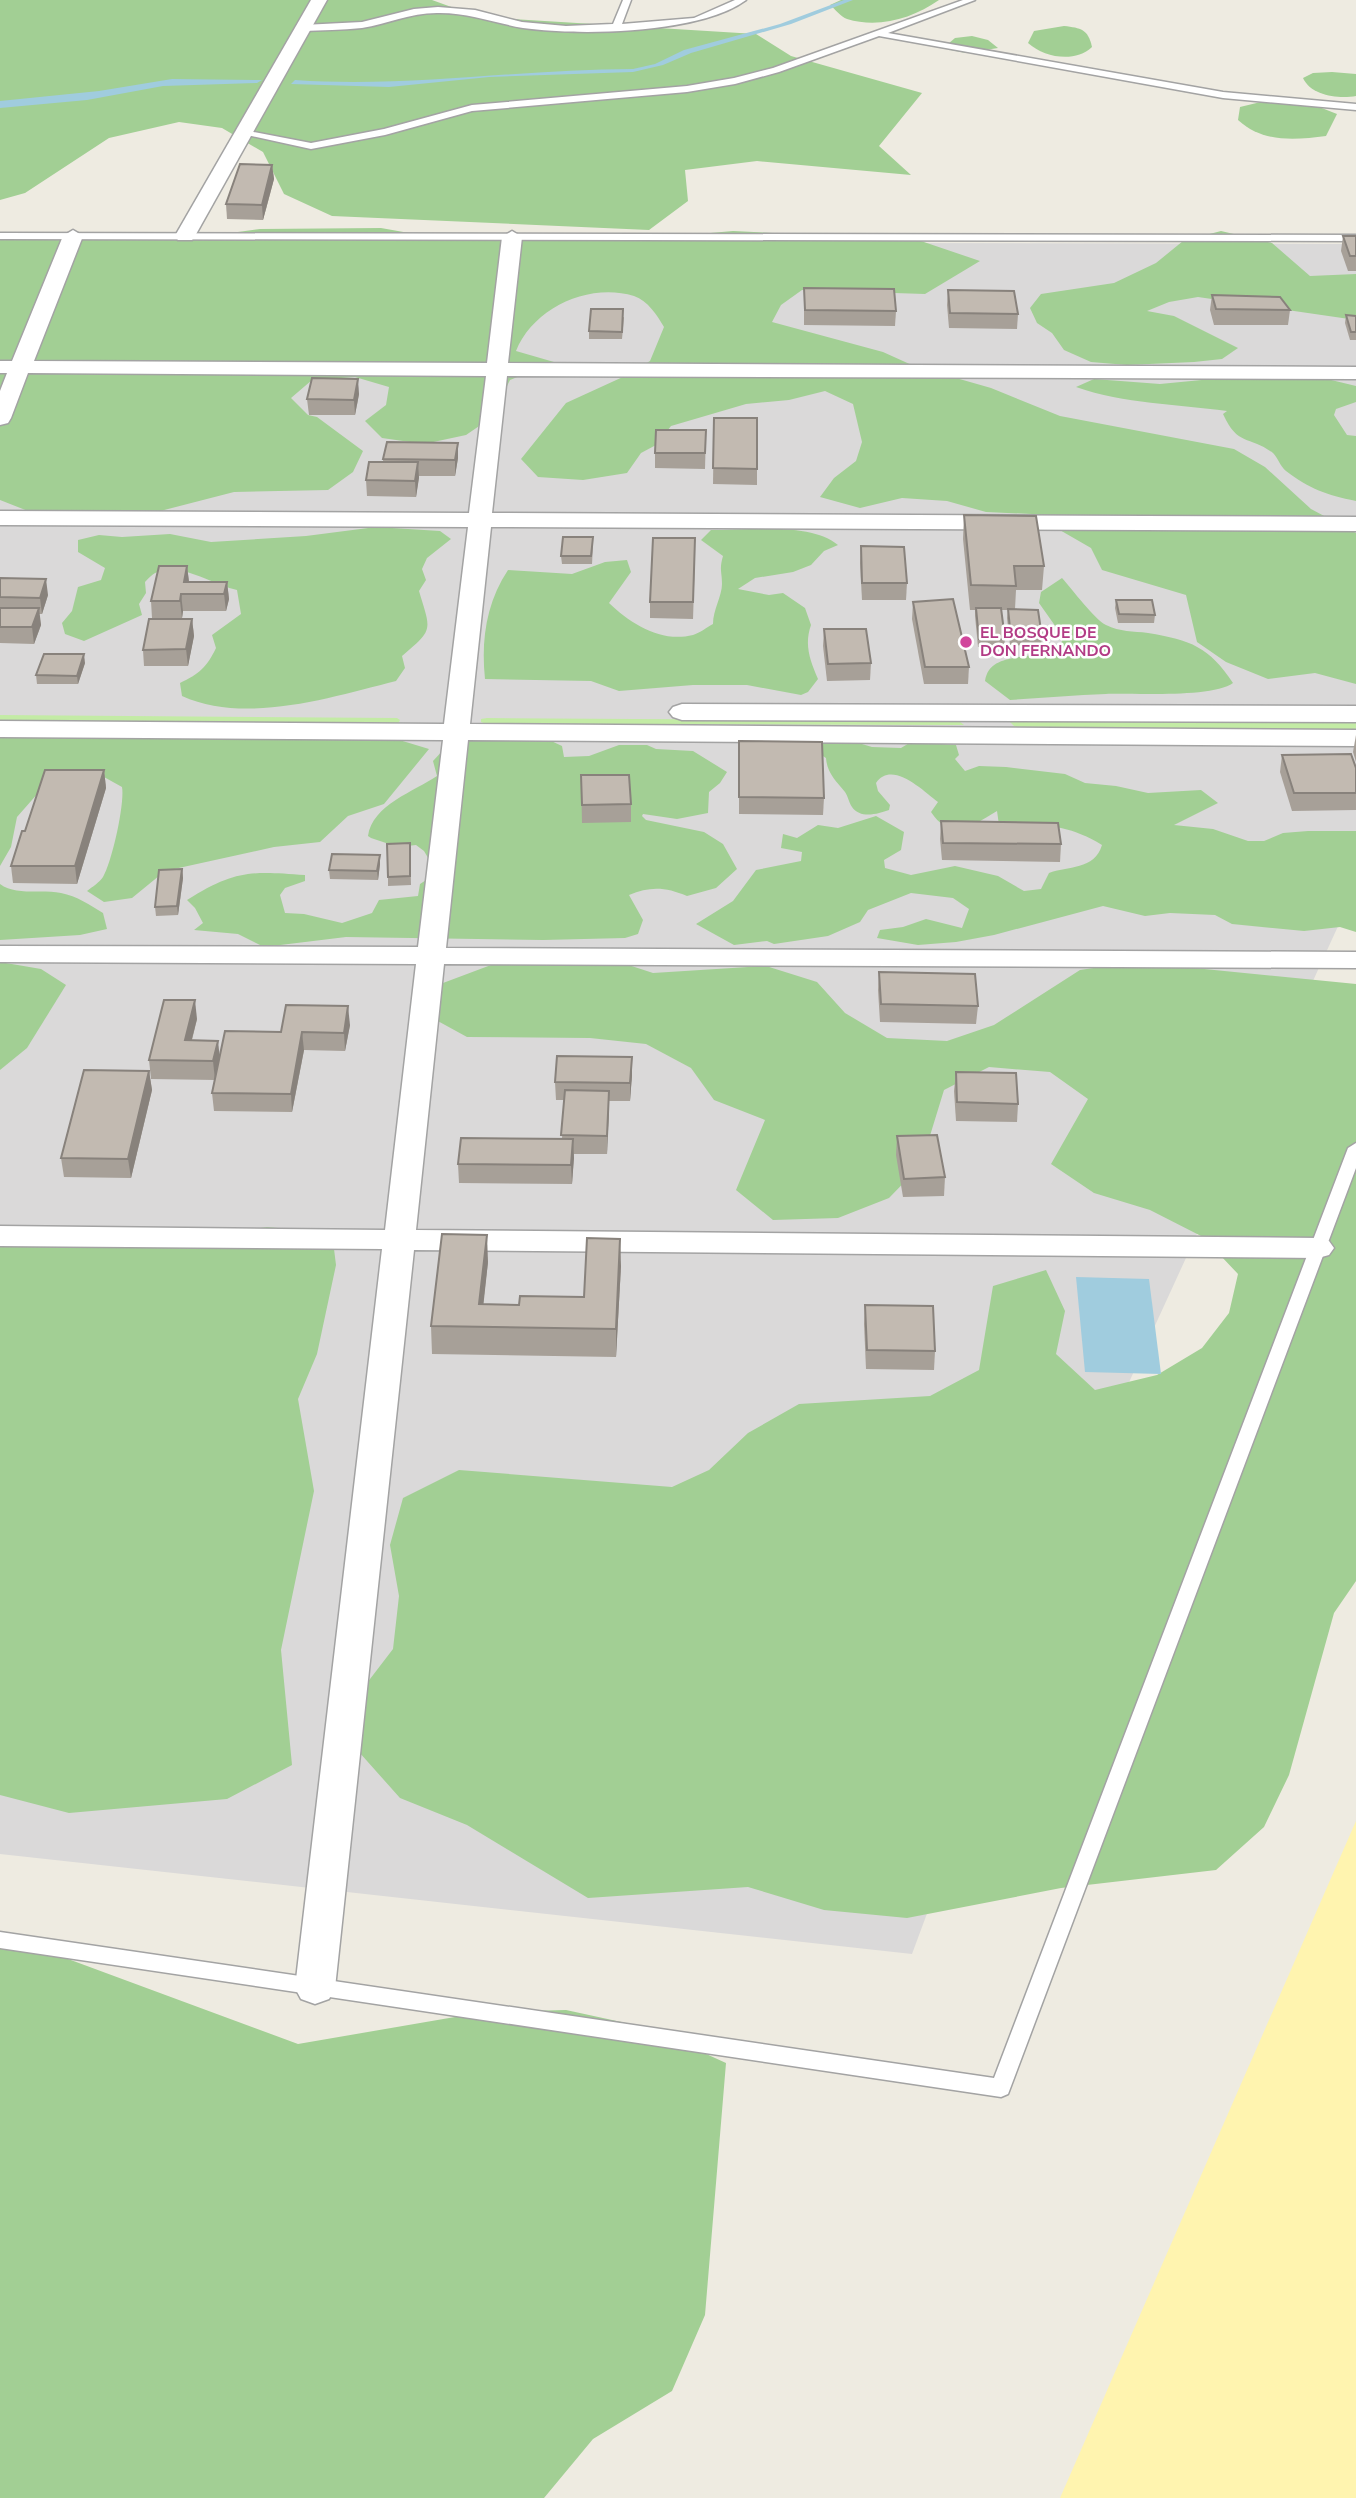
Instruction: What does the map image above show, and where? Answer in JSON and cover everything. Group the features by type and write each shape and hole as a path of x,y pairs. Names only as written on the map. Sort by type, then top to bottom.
{"street":[{"path":"185,236 319,0"},
{"path":"0,418 10,367 73,236"},
{"path":"315,1988 512,237"},
{"path":"10,367 1356,373"},
{"path":"0,518 1356,524"},
{"path":"0,708 457,721 987,724 1356,738"},
{"path":"987,724 1356,714"},
{"path":"0,729 457,721"},
{"path":"0,954 1356,960"},
{"path":"0,1236 1318,1248"}],"lane":[{"path":"616,28 626,0"},
{"path":"303,28 362,25 414,12 439,10 475,13 522,25 566,29 616,28 696,20 742,0"},
{"path":"243,132 311,146 385,132 472,108 687,89 776,70 971,0"},
{"path":"877,33 1223,95 1356,107"},
{"path":"0,236 1356,238"},
{"path":"0,1940 1001,2088 1356,1148"}],"shaded area":[{"path":"0,241 1356,244 1356,887 1103,1439 912,1954 0,1854"}],"green space":[{"path":"0,0 432,0 479,17 756,34 791,56 922,93 879,146 911,175 757,161 685,170 688,201 649,230 332,216 284,194 263,152 222,128 179,122 109,138 25,193 0,200"},
{"path":"841,0 939,0 907,17 871,23 843,17 830,5"},
{"path":"1064,26 1083,31 1092,47 1077,55 1060,57 1043,52 1028,43 1034,31"},
{"path":"972,36 988,40 998,48 966,53 951,50 948,44 955,38"},
{"path":"1313,73 1356,74 1356,96 1326,95 1312,89 1303,78"},
{"path":"1269,100 1309,103 1337,114 1326,136 1303,138 1280,138 1258,133 1238,120 1240,107"},
{"path":"381,228 454,241 654,238 733,231 918,240 980,261 925,294 802,290 781,305 772,322 883,352 914,366 991,388 1060,416 1234,449 1265,467 1311,509 1356,533 1356,684 1315,673 1268,679 1226,662 1197,642 1186,595 1102,570 1091,548 1032,514 986,512 947,501 902,498 860,508 820,497 834,478 856,461 862,442 853,404 825,391 789,400 746,404 671,426 656,445 641,453 627,473 583,480 538,477 521,459 566,403 625,376 650,361 664,327 644,301 617,293 581,296 564,302 535,322 516,351 554,362 510,380 491,418 466,435 424,444 382,438 365,421 386,405 389,387 355,377 312,380 291,398 308,415 317,417 363,451 353,472 328,490 234,492 106,525 61,524 0,500 0,235 101,232 180,240 260,229"},
{"path":"1221,231 1272,243 1310,276 1356,274 1356,320 1198,297 1169,302 1147,311 1174,316 1238,348 1222,359 1127,365 1091,362 1064,350 1052,333 1037,323 1030,308 1041,294 1114,283 1156,263 1183,241"},
{"path":"1294,371 1356,386 1356,402 1336,409 1334,415 1347,435 1356,436 1356,501 1311,487 1295,477 1284,469 1273,453 1239,436 1223,414 1227,411 1132,400 1076,387 1094,379 1160,384 1233,377 1248,379 1275,372"},
{"path":"376,527 440,531 451,539 427,558 422,569 426,580 419,591 427,628 420,640 402,656 405,668 396,681 317,700 261,708 233,708 182,696 180,683 202,669 216,648 212,635 241,614 237,590 176,570 156,573 145,582 146,593 139,604 142,615 84,641 65,634 62,623 72,611 78,587 101,580 105,568 78,552 78,540 99,535 122,537 170,534 211,542 306,536"},
{"path":"711,530 795,530 812,533 838,545 824,551 811,565 793,572 755,578 738,589 769,595 783,593 805,608 811,625 809,652 818,679 808,692 801,695 747,685 693,685 619,691 591,681 485,679 487,623 495,596 508,570 572,574 605,562 627,560 631,572 609,603 627,618 658,634 681,637 698,633 713,624 722,589 723,556 701,540"},
{"path":"1062,578 1101,622 1121,630 1163,636 1198,647 1216,661 1233,683 1223,688 1191,693 1094,694 1010,700 985,681 989,671 1004,660 1039,654 1061,644 1063,637 1039,603 1041,592"},
{"path":"0,715 400,720 398,724 0,722"},
{"path":"481,719 959,721 964,725 481,722"},
{"path":"1010,722 1356,723 1356,730 1016,728"},
{"path":"373,732 429,749 384,804 348,816 320,842 274,847 165,871 132,898 104,902 87,891 102,879 107,869 120,819 122,787 104,777 53,776 17,817 11,847 0,866 0,733"},
{"path":"458,734 547,739 562,746 564,757 589,756 619,745 647,745 656,749 693,751 727,772 720,783 709,792 708,813 677,819 642,816 646,820 704,832 723,844 737,869 716,888 687,896 658,889 629,895 643,920 638,934 625,938 543,940 346,937 264,947 238,934 194,930 203,923 187,900 218,883 256,873 305,875 305,881 285,888 280,895 285,913 304,914 342,923 372,913 379,900 418,896 420,884 437,873 424,851 416,845 398,847 368,836 371,825 386,807 437,776 433,761"},
{"path":"842,738 872,747 901,748 911,742 956,745 959,755 955,759 965,771 979,766 1006,767 1065,774 1085,783 1148,793 1201,790 1218,803 1174,825 1213,829 1248,841 1264,841 1283,833 1356,831 1356,932 1340,927 1304,931 1232,924 1215,915 1170,913 1145,916 1103,906 994,935 956,942 918,945 877,938 880,930 903,927 926,919 962,928 969,909 953,898 911,893 868,910 860,922 828,936 774,944 767,941 734,945 696,924 733,901 756,870 801,861 802,852 781,848 783,834 797,838 818,825 838,828 876,816 904,832 901,850 884,860 885,868 911,875 955,866 998,876 1024,891 1041,889 1049,873 1087,863 1102,845 1076,832 1052,826 999,825 997,811 970,826 954,829 946,827 931,812 938,802 907,779 898,776 883,777 876,783 878,791 890,805 889,810 875,814 860,813 855,811 832,776 826,758 818,753 776,749"},
{"path":"0,884 14,890 67,894 103,913 107,929 80,935 0,940"},
{"path":"548,955 604,957 653,973 766,966 817,982 845,1013 887,1038 947,1041 994,1025 1080,970 1134,962 1356,984 1356,1581 1334,1613 1289,1775 1264,1827 1216,1870 1061,1888 907,1918 824,1910 748,1887 588,1898 467,1825 400,1798 359,1752 357,1696 393,1649 399,1596 390,1545 403,1498 459,1470 672,1487 709,1470 748,1433 799,1404 930,1396 979,1370 993,1286 1046,1270 1065,1311 1056,1354 1095,1390 1157,1375 1202,1348 1229,1313 1238,1274 1203,1237 1150,1210 1094,1193 1051,1164 1088,1099 1050,1072 989,1067 944,1090 921,1165 889,1198 838,1218 773,1220 736,1190 765,1120 714,1100 691,1068 646,1044 590,1038 467,1037 425,1014 443,983 491,965"},
{"path":"0,962 41,969 66,985 27,1048 0,1070"},
{"path":"267,1227 332,1233 336,1265 317,1354 298,1399 314,1491 281,1650 292,1765 227,1799 69,1813 0,1795 0,1245 141,1246"},
{"path":"0,1937 14,1939 298,2044 484,2012 566,2010 649,2028 726,2063 705,2315 672,2391 593,2439 544,2498 0,2498"}],"sand":[{"path":"1356,1821 1356,2498 1060,2498"}],"water":[{"path":"844,0 853,0 791,24 633,72 489,77 389,87 291,84 295,80 380,82 633,69 655,64 684,50 780,24"},
{"path":"172,79 262,80 257,83 163,86 87,100 0,108 0,101 99,91"},
{"path":"1076,1277 1149,1279 1161,1374 1085,1372"}],"building":[{"path":"240,164 272,165 262,205 226,204"},
{"path":"1343,236 1356,236 1356,256 1350,256"},
{"path":"804,288 894,289 896,311 805,310"},
{"path":"948,290 1014,291 1018,314 950,313"},
{"path":"1212,295 1280,297 1290,310 1216,309"},
{"path":"591,309 623,309 622,332 589,331"},
{"path":"1346,315 1356,316 1356,332 1351,332"},
{"path":"312,378 358,379 354,400 307,399"},
{"path":"714,418 757,418 757,469 713,468"},
{"path":"656,430 706,430 705,453 655,453"},
{"path":"387,442 458,443 455,460 383,459"},
{"path":"369,462 418,462 415,481 366,480"},
{"path":"964,515 1036,516 1044,566 1014,566 1016,586 971,585"},
{"path":"563,537 593,537 591,556 561,556"},
{"path":"653,538 695,538 693,602 650,602"},
{"path":"861,546 904,547 907,583 862,583"},
{"path":"159,566 187,566 184,582 227,582 224,594 181,594 180,601 151,601"},
{"path":"0,578 46,579 40,598 0,597"},
{"path":"953,599 969,667 925,667 913,602"},
{"path":"1116,600 1152,600 1155,615 1119,614"},
{"path":"0,608 39,608 32,627 0,627"},
{"path":"976,608 1001,608 1005,639 979,639"},
{"path":"1008,609 1038,610 1042,637 1011,637"},
{"path":"149,619 192,619 186,649 143,650"},
{"path":"824,629 866,629 871,663 828,664"},
{"path":"44,654 84,654 77,676 36,675"},
{"path":"739,741 822,742 824,798 739,797"},
{"path":"1351,754 1356,768 1356,793 1294,793 1282,755"},
{"path":"45,770 104,770 75,866 11,866 22,831 25,831"},
{"path":"581,775 629,775 631,804 582,805"},
{"path":"941,821 1058,823 1061,844 943,843"},
{"path":"410,843 410,876 388,877 387,844"},
{"path":"332,854 380,855 377,871 329,870"},
{"path":"182,869 177,906 155,907 159,870"},
{"path":"879,972 975,974 978,1006 881,1004"},
{"path":"164,1000 195,1000 185,1040 218,1041 213,1061 149,1060"},
{"path":"286,1005 348,1006 344,1033 302,1032 291,1094 212,1093 225,1031 281,1032"},
{"path":"557,1056 632,1057 630,1083 555,1082"},
{"path":"84,1070 149,1071 128,1159 61,1158"},
{"path":"956,1072 1016,1073 1018,1104 957,1102"},
{"path":"565,1090 609,1091 607,1136 561,1135"},
{"path":"937,1135 945,1177 904,1179 897,1136"},
{"path":"461,1138 573,1139 571,1165 458,1164"},
{"path":"442,1234 487,1235 479,1304 519,1305 520,1296 584,1297 587,1238 620,1239 616,1329 431,1326"},
{"path":"865,1305 933,1306 935,1351 867,1350"}],"place":[{"name":"EL BOSQUE DE DON FERNANDO","path":"966,642"}]}
